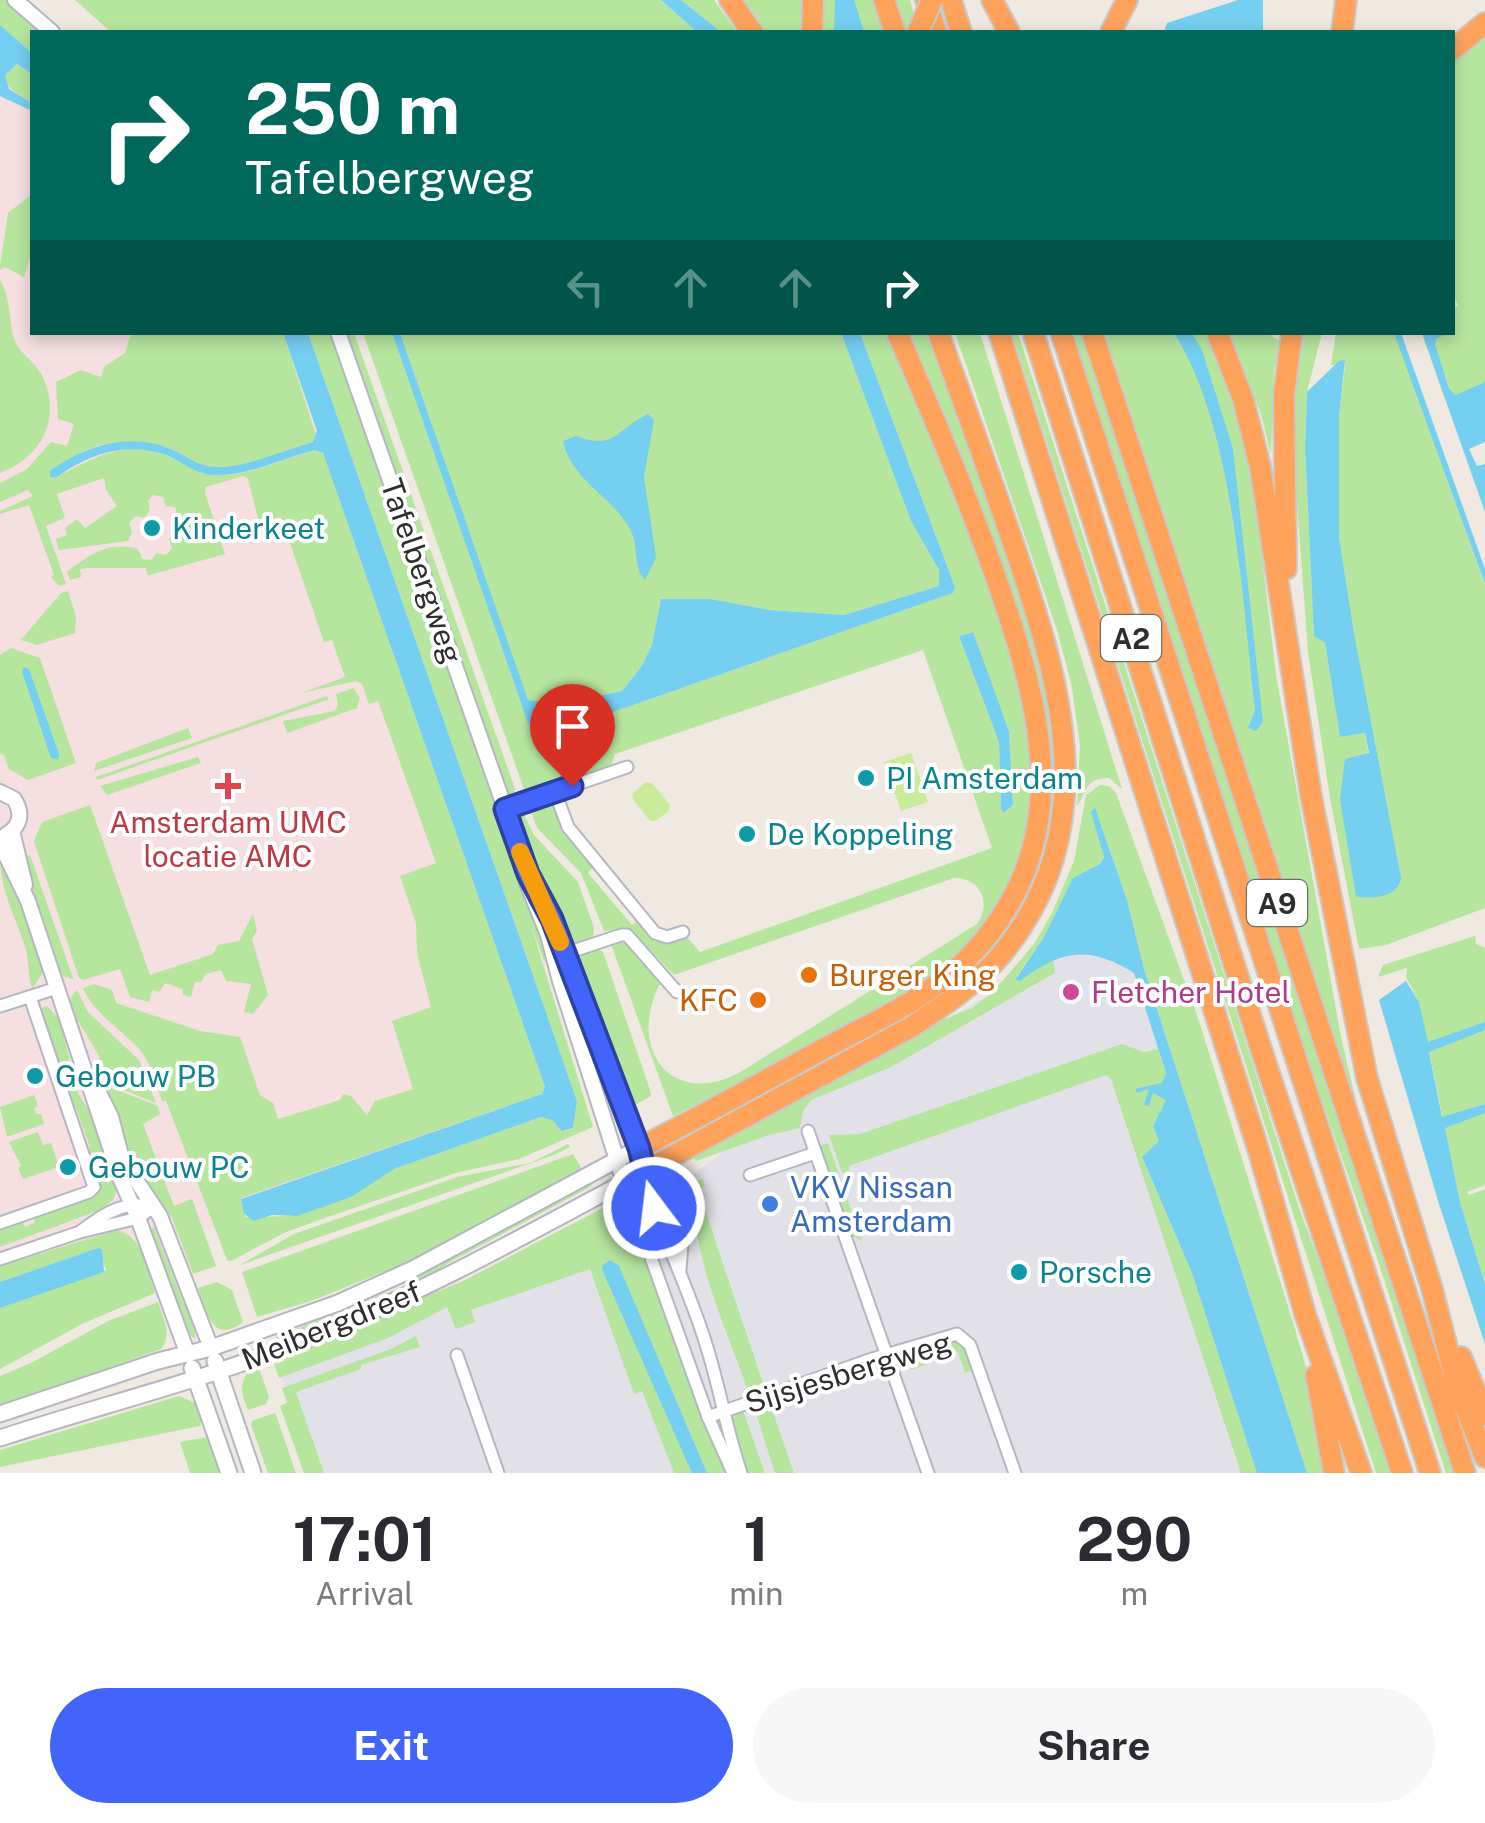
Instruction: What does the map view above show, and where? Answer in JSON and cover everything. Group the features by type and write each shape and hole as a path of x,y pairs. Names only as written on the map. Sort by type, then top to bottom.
{"highway":[{"path":"730,0 751,30"},
{"path":"812,30 813,0"},
{"path":"884,0 893,30"},
{"path":"919,30 929,0"},
{"path":"929,0 936,30"},
{"path":"951,0 960,30"},
{"path":"992,0 1008,30"},
{"path":"1113,30 1127,0"},
{"path":"1342,30 1346,0"},
{"path":"1455,48 1485,23"},
{"path":"639,1148 890,1013 945,978 994,926 1011,901 1033,848 1042,768 1032,689 974,515 898,335"},
{"path":"644,1171 911,1027 953,999 998,959 1013,940 1052,864 1064,814 1067,768 1052,667 939,335"},
{"path":"1000,335 1259,1152 1305,1314 1360,1472"},
{"name":"A2","path":"1033,335 1262,1052 1402,1473"},
{"name":"A2","path":"1062,335 1430,1473"},
{"name":"A9","path":"1093,335 1464,1473"},
{"path":"1218,335 1243,400 1260,466 1287,636"},
{"name":"A9","path":"1292,335 1284,394 1287,636 1311,796 1359,1043 1458,1390 1485,1457"},
{"path":"1432,1289 1485,1415"},
{"path":"1305,1314 1334,1473"}],"main road":[{"name":"Meibergdreef","path":"0,1414 158,1361 211,1348 338,1303 414,1270 639,1148"},
{"name":"Meibergdreef","path":"0,1438 300,1342 458,1272 644,1171"},
{"path":"211,1348 253,1473"},
{"path":"188,1355 229,1473"}],"street":[{"path":"15,0 50,30"},
{"name":"Tafelbergweg","path":"339,335 528,874 552,919 560,982 624,1182"},
{"path":"505,809 627,766"},
{"name":"Meibergdreef","path":"0,792 10,795 18,806 19,821 4,837 89,1078 106,1106 122,1159 155,1206 211,1348"},
{"path":"555,792 568,827 655,933 667,937 683,932"},
{"path":"559,955 621,934 677,992"},
{"name":"Tafelbergweg","path":"559,955 639,1148 644,1171"},
{"path":"0,1006 57,988"},
{"path":"0,1223 89,1192 94,1186 30,997"},
{"name":"Meibergdreef","path":"89,1078 88,1086 188,1355"},
{"path":"808,1131 928,1473"},
{"path":"750,1175 815,1153"},
{"path":"669,1158 665,1184 682,1244 680,1270"},
{"path":"644,1171 668,1249 680,1270 708,1350 741,1473"},
{"path":"624,1182 708,1417 733,1473"},
{"path":"0,1259 155,1206"},
{"name":"Sijsjesbergweg","path":"708,1417 952,1334 966,1338 1015,1473"},
{"path":"458,1355 498,1473"}],"shaded area":[{"name":"Amsterdam UMC locatie AMC","path":"0,39 30,66 30,335 297,335 563,1090 265,1210 0,1299"},
{"path":"1058,952 1103,952 1142,976 1283,1473 316,1473 278,1367 598,1232 692,1175 790,1103 938,1025"}],"green space":[{"path":"0,0 7,0 41,30 30,30 30,51 0,25"},
{"path":"75,0 661,0 695,30 109,30"},
{"path":"681,0 714,0 736,30 718,30"},
{"path":"735,0 910,0 918,30 758,30"},
{"path":"1485,34 1485,384 1445,400 1423,335 1455,335 1455,59"},
{"path":"17,64 30,73 30,102 15,92 5,75"},
{"path":"30,196 30,258 24,277 5,267 0,270 8,213"},
{"path":"0,280 15,341 40,372 50,403 46,432 38,444 28,456 0,473"},
{"path":"130,335 284,335 317,438 313,442 226,467 201,465 177,452 148,444 102,445 74,457 52,479 94,458 121,450 151,451 218,475 237,474 315,450 323,453 545,1087 542,1094 241,1198 246,1217 294,1216 394,1169 541,1117 565,1131 573,1128 577,1101 309,335 332,335 549,960 544,961 531,925 593,1127 519,1159 456,1173 286,1232 231,1261 227,1260 166,1101 162,1101 146,1060 94,1006 83,988 94,984 112,990 116,1003 200,1031 240,1037 260,1095 273,1103 278,1119 340,1100 343,1094 351,1096 367,1115 375,1101 413,1089 392,1021 431,1007 417,954 416,923 400,876 436,863 378,701 369,704 362,684 356,681 301,693 345,677 332,640 324,642 281,517 259,522 248,479 243,476 206,487 225,554 150,575 146,568 87,568 80,569 81,577 70,580 67,572 109,548 138,549 142,559 151,560 157,553 166,555 172,548 169,539 175,532 172,523 178,516 175,507 166,506 163,497 153,495 144,518 136,516 129,523 132,532 128,541 59,550 56,539 67,535 65,528 77,519 85,528 117,506 106,490 104,478 57,494 65,518 46,526 66,584 59,586 51,577 54,575 29,505 0,514 33,496 28,490 0,502 0,483 27,469 51,442 67,446 74,424 58,419 56,382 81,370 101,377 104,367 125,353"},
{"path":"346,335 355,335 516,800 508,794"},
{"path":"364,335 393,335 530,728 550,734 953,593 955,587 861,335 887,335 978,555 1016,666 1031,745 1032,791 1020,859 998,910 952,963 868,1018 673,1116 611,944 625,942 661,982 651,1006 649,1028 652,1048 661,1065 674,1077 692,1083 714,1082 739,1073 977,924 984,908 981,893 971,882 954,878 674,975 633,932 604,931 581,873 537,828 529,805 552,803 563,828 594,866 588,873 632,925 638,920 654,936 664,939 686,936 700,952 992,848 923,650 615,754 611,767 526,795","holes":["972,632 1009,731 1013,805 1005,813 1001,807 999,742 959,636"]},
{"path":"401,335 842,335 911,521 939,570 939,586 844,615 770,610 711,599 661,599 652,645 622,691 562,704 527,700"},
{"path":"905,335 930,335 1029,616 1054,723 1054,831 1023,910 979,968 933,1001 968,967 1048,817 1049,744 1032,663"},
{"path":"956,335 981,335 1122,789 1109,778 1095,780 1077,806 1080,745 1071,682 1057,630"},
{"path":"1013,335 1019,335 1299,1208 1370,1398 1393,1473 1376,1473"},
{"path":"1071,335 1209,335 1225,367 1250,455 1276,675 1341,1037 1370,1160 1459,1473 1446,1473 1379,1264 1273,960"},
{"path":"1230,335 1270,335 1280,341 1274,372 1271,455 1261,414"},
{"path":"1304,335 1321,335 1307,392 1305,447 1314,636 1325,643 1340,737 1365,733 1391,893 1339,537 1339,417 1345,366 1331,365 1336,335 1401,335 1400,347 1485,585 1485,908 1386,945 1359,949 1330,798 1308,652 1293,448"},
{"path":"68,591 76,617 75,633 37,645 21,640 61,593"},
{"path":"11,648 40,658 76,763 28,780 9,769 0,754 0,655"},
{"path":"353,688 360,698 357,708 287,733 283,721 335,711 336,694"},
{"path":"327,696 329,699 97,780 96,777"},
{"path":"188,728 192,738 94,771 96,763"},
{"path":"911,753 928,802 901,811 884,762"},
{"path":"198,757 201,763 107,795 100,786"},
{"path":"646,782 652,783 670,805 669,811 655,821 650,821 632,798"},
{"path":"1100,785 1109,786 1116,793 1199,1021 1317,1404 1324,1473 1307,1473 1095,809 1104,857 1100,864 1074,878 1044,937 1015,979 1053,959 1055,973 891,1067 811,1100 803,1111 800,1128 696,1161 691,1154 926,1027 972,1008 993,992 1034,944 1052,913 1074,861 1086,795"},
{"path":"90,805 150,975 213,954 218,945 239,941 253,914 257,931 252,939 268,995 253,1014 244,1012 251,984 226,981 221,970 195,982 191,997 165,983 159,992 152,990 149,1002 130,997 120,969 79,978 34,841 42,822"},
{"path":"521,808 534,835 578,882 594,928 593,937 575,943 565,940 516,817"},
{"path":"0,855 42,960 42,974 32,989 26,949 9,903"},
{"path":"30,855 73,979 63,976 58,969 23,858"},
{"path":"1475,936 1476,944 1485,948 1485,1185 1467,1192 1469,1195 1485,1189 1485,1284 1460,1202 1419,1002 1406,977 1407,968 1378,977 1383,965"},
{"path":"598,949 603,952 650,1090 651,1096 629,1108 572,967 579,955"},
{"path":"77,990 88,1012 139,1060 156,1103 106,1083 99,1056 76,1022 69,1000"},
{"path":"47,1006 59,1019 76,1084 64,1088 64,1073 37,1010"},
{"path":"1122,1044 1144,1052 1158,1049 1166,1073 1162,1083 1149,1089 1166,1100 1153,1126 1159,1141 1142,1158 1192,1273 1257,1473 1241,1473 1111,1079 1106,1075 849,1166 849,1171 842,1173 829,1135 860,1134"},
{"path":"104,1085 158,1106 160,1114 143,1124 174,1206 192,1199 216,1266 193,1274 172,1218 134,1168"},
{"path":"77,1086 118,1186 113,1200 100,1210 0,1247 0,1226 21,1219 25,1227 35,1223 33,1215 96,1193 92,1166 98,1162 94,1152 88,1154 90,1147 65,1090"},
{"path":"34,1095 36,1114 41,1114 44,1124 7,1137 0,1107"},
{"path":"38,1132 43,1145 51,1143 59,1167 23,1179 9,1142"},
{"path":"828,1143 862,1241 851,1235 819,1146"},
{"path":"568,1144 570,1147 554,1155 240,1265 294,1234 457,1177 530,1163"},
{"path":"573,1154 583,1171 428,1254 311,1301 257,1317 242,1272"},
{"path":"703,1179 705,1186 698,1189 763,1383 747,1388 719,1313 697,1233 695,1181"},
{"path":"589,1182 592,1186 452,1261 416,1285 278,1344 276,1337 406,1285 435,1265"},
{"path":"603,1208 611,1226 626,1218 635,1229 729,1473 707,1473 617,1262 692,1473 674,1473 642,1391 634,1394 590,1269 471,1310 475,1322 456,1329 447,1307 388,1338 279,1378 274,1364 284,1360 283,1355 463,1281"},
{"path":"154,1227 183,1302 195,1322 195,1339 188,1333 151,1229"},
{"path":"117,1230 139,1247 155,1293 82,1324 0,1369 0,1308 106,1270 98,1248 0,1282 0,1266"},
{"path":"217,1282 232,1290 243,1322 232,1328 216,1327 198,1288"},
{"path":"158,1302 167,1332 161,1349 0,1407 0,1376 108,1321"},
{"path":"416,1336 420,1347 361,1365 361,1369 296,1392 324,1473 304,1473 280,1406 287,1403 282,1388 391,1349"},
{"path":"947,1342 964,1347 972,1371 965,1373 958,1352 911,1370 906,1356"},
{"path":"254,1366 259,1368 269,1397 266,1404 248,1410 242,1387"},
{"path":"179,1396 195,1403 203,1417 200,1426 0,1467 0,1450"},
{"path":"769,1401 794,1473 775,1473 754,1407"},
{"path":"743,1411 765,1473 745,1473 727,1422"},
{"path":"274,1413 296,1473 268,1473 251,1425 252,1421"},
{"path":"208,1437 222,1473 190,1473 180,1442"}],"water":[{"path":"661,0 681,0 718,30 695,30"},
{"path":"835,0 854,0 863,30 834,30"},
{"path":"1238,0 1263,0 1263,30 1165,30 1167,23"},
{"path":"0,25 30,51 30,73 17,64 5,75 9,89 30,102 30,110 0,96"},
{"path":"284,335 309,335 577,1101 573,1128 562,1131 552,1120 541,1117 394,1169 351,1197 297,1216 272,1215 253,1221 244,1213 241,1199 542,1094 545,1087 323,453 315,450 253,470 216,475 151,451 122,450 94,456 56,478 50,477 50,471 78,454 125,441 157,444 210,467 227,467 313,442 317,431"},
{"path":"393,335 401,335 528,700 562,704 622,691 652,645 661,599 711,599 770,610 844,615 939,586 939,570 911,521 842,335 861,335 955,587 953,593 550,734 537,733 526,719"},
{"path":"1175,335 1193,335 1202,350 1233,449 1263,722 1256,731 1248,728 1255,710 1232,515 1223,464 1194,372"},
{"path":"1395,335 1402,335 1485,569 1485,584"},
{"path":"1423,335 1445,335 1437,338 1435,344 1449,389 1456,395 1485,382 1485,442 1469,449 1477,466 1485,464 1485,512"},
{"path":"1345,360 1339,417 1339,537 1401,878 1390,893 1369,898 1356,896 1340,800 1345,759 1369,753 1365,733 1340,737 1325,643 1314,636 1305,447 1307,392 1339,361"},
{"path":"648,414 654,420 644,477 656,558 645,580 630,529 574,467 563,441 576,436 608,440"},
{"path":"973,632 1009,731 1013,805 1004,813 999,742 959,636"},
{"path":"24,667 29,669 58,759 51,758 22,672"},
{"path":"1095,808 1307,1473 1257,1473 1192,1273 1142,1157 1159,1141 1153,1126 1166,1100 1153,1093 1149,1106 1144,1105 1149,1089 1137,1093 1135,1089 1162,1083 1166,1073 1134,973 1103,958 1076,955 1062,957 1020,981 1015,980 1044,937 1073,878 1100,864 1104,857 1091,812"},
{"path":"1406,981 1419,1002 1428,1042 1485,1022 1485,1030 1429,1052 1442,1117 1485,1104 1485,1113 1445,1128 1460,1202 1485,1284 1485,1344 1379,1000"},
{"path":"102,1249 104,1272 0,1308 0,1282"},
{"path":"610,1260 619,1266 707,1473 692,1473 603,1272 602,1266"}],"slow traffic":[{"path":"520,852 560,942"}],"place":[{"name":"Kinderkeet","path":"152,528"},
{"name":"PI Amsterdam","path":"866,778"},
{"name":"Amsterdam UMC locatie AMC","path":"228,786"},
{"name":"De Koppeling","path":"747,834"},
{"name":"Burger King","path":"809,975"},
{"name":"Fletcher Hotel","path":"1071,992"},
{"name":"KFC","path":"758,1000"},
{"name":"Gebouw PB","path":"35,1076"},
{"name":"Gebouw PC","path":"68,1167"},
{"name":"VKV Nissan Amsterdam","path":"770,1204"},
{"name":"Porsche","path":"1019,1272"}],"route":[{"path":"572,786 505,809 528,874 552,919 639,1148 654,1208"}]}
